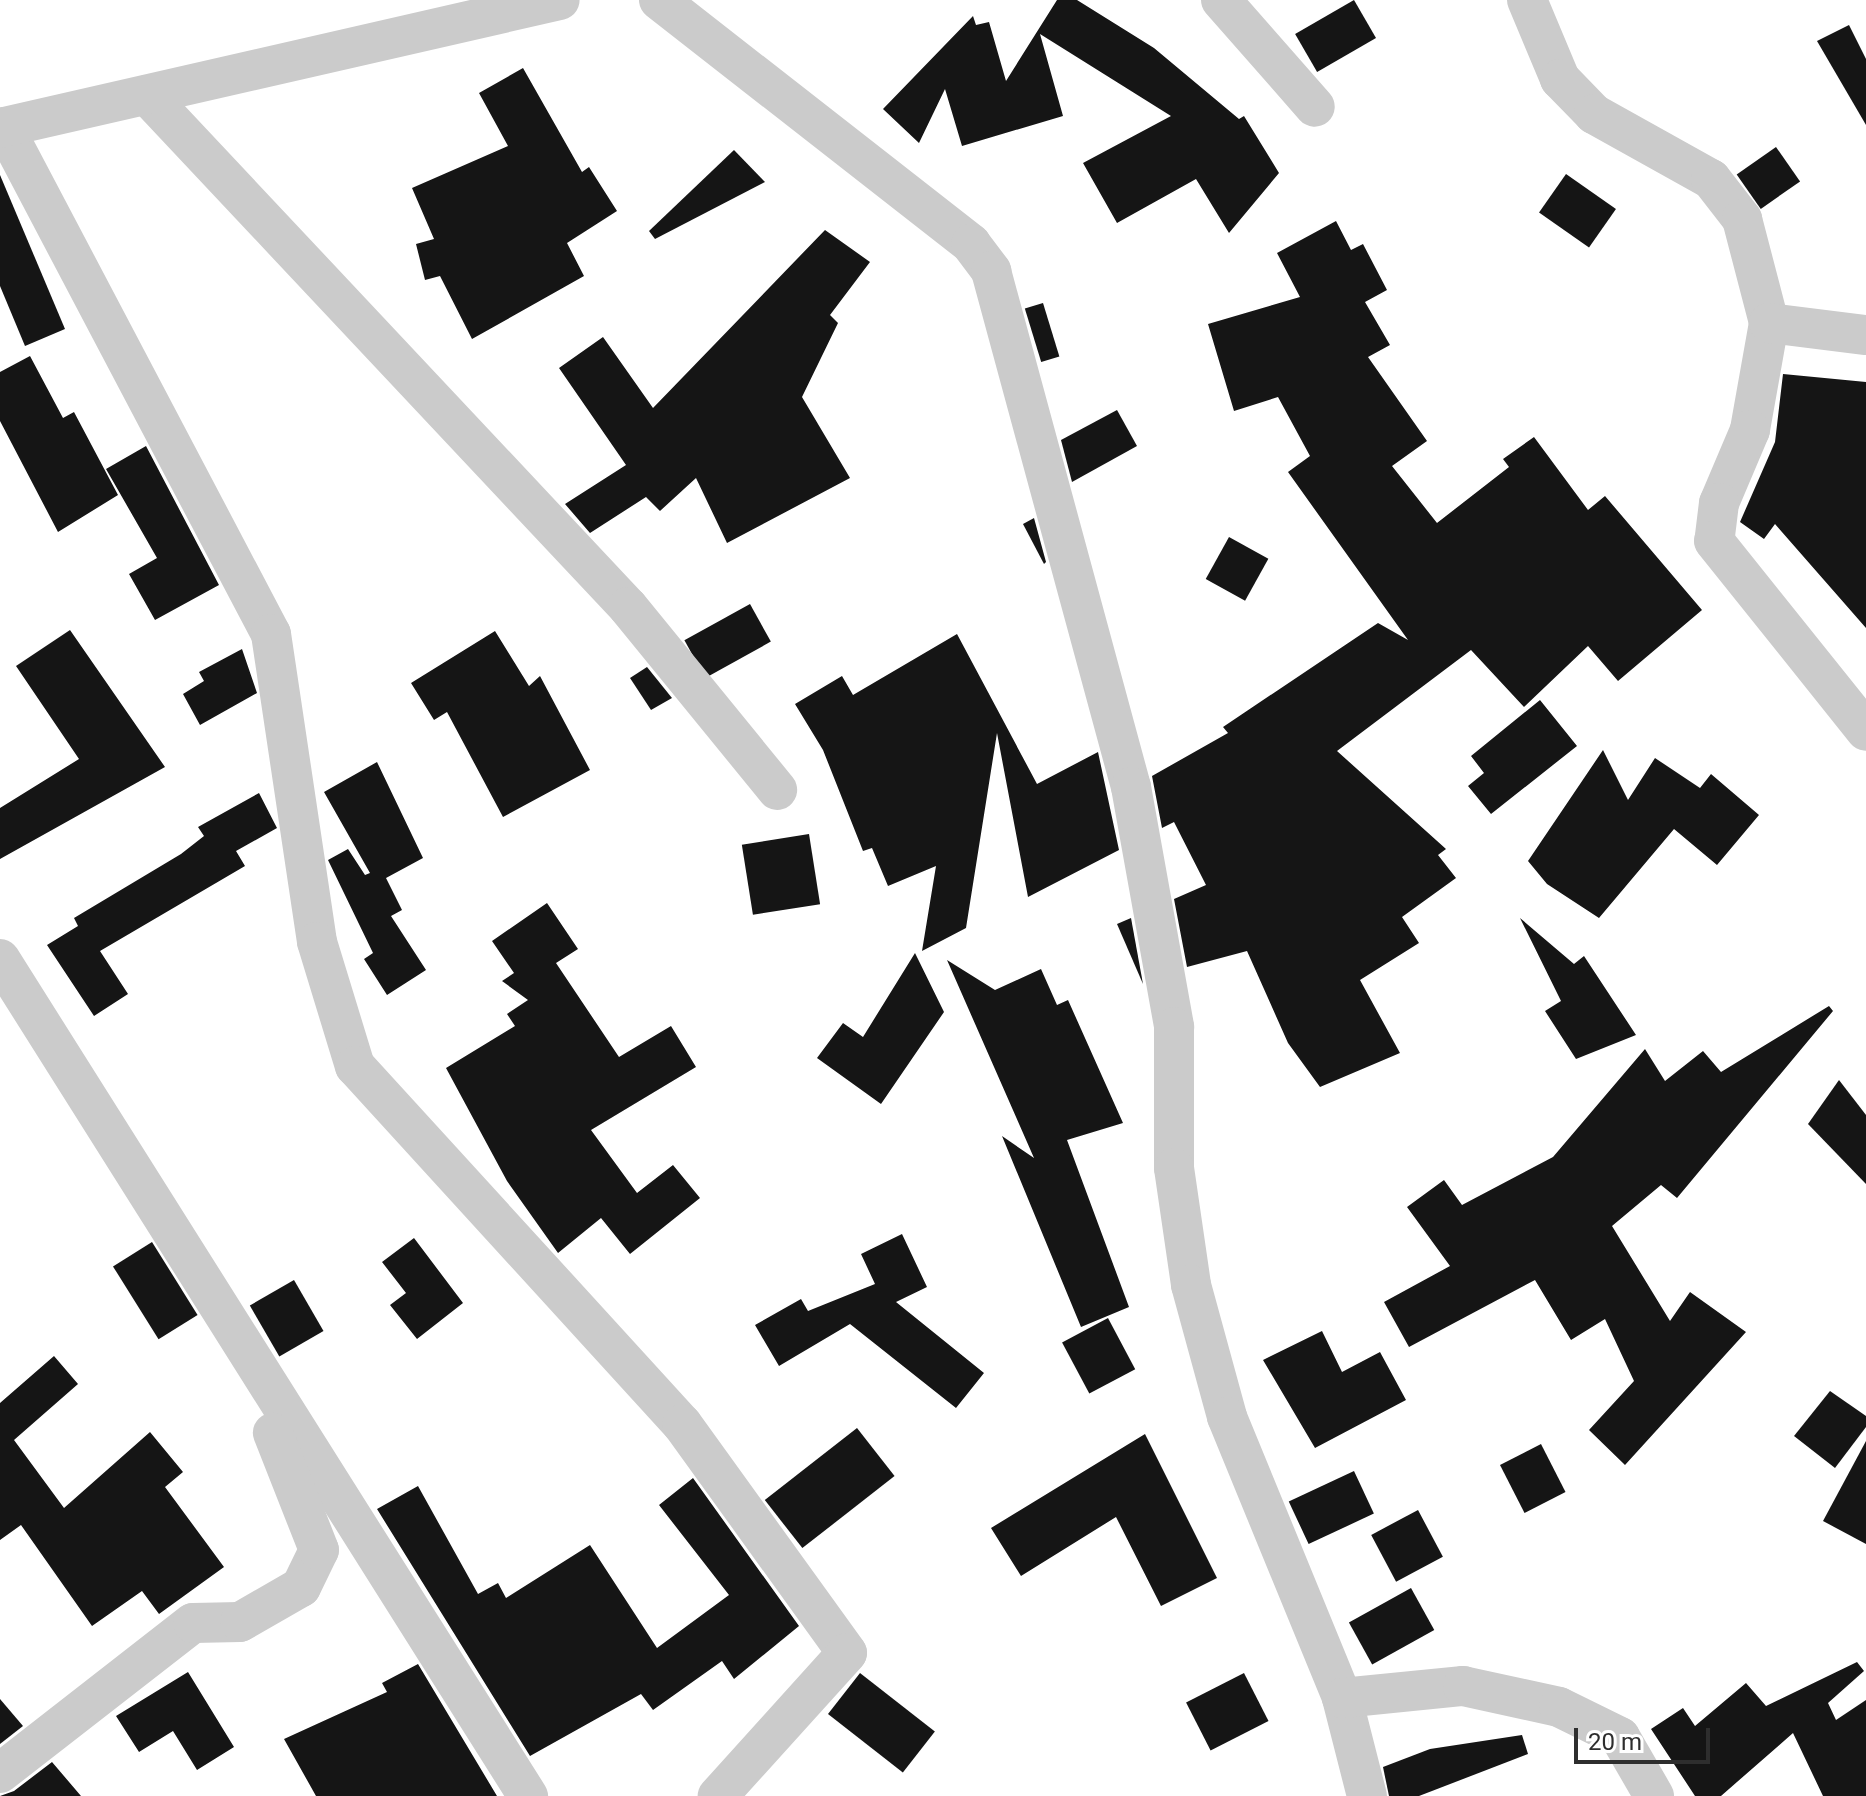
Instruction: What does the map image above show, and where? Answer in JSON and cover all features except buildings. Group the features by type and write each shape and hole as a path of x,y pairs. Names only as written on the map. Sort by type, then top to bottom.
{"street":[{"path":"560,0 2,128 271,634 317,942 355,1066 682,1424 847,1653 718,1796"},
{"path":"659,0 971,244 991,271 1131,787 1174,1027 1174,1168 1191,1285 1227,1417 1342,1698 1367,1796"},
{"path":"1221,0 1315,107"},
{"path":"1527,0 1560,79 1594,114 1711,179 1742,219 1769,323 1750,430 1719,503 1714,541 1866,731"},
{"path":"147,95 628,607 777,790"},
{"path":"1769,323 1866,335"},
{"path":"0,959 242,1353 528,1796"},
{"path":"0,1773 193,1623 240,1622 301,1587 319,1550 242,1353"},
{"path":"1342,1698 1463,1686 1559,1707 1620,1737 1654,1796"}]}
